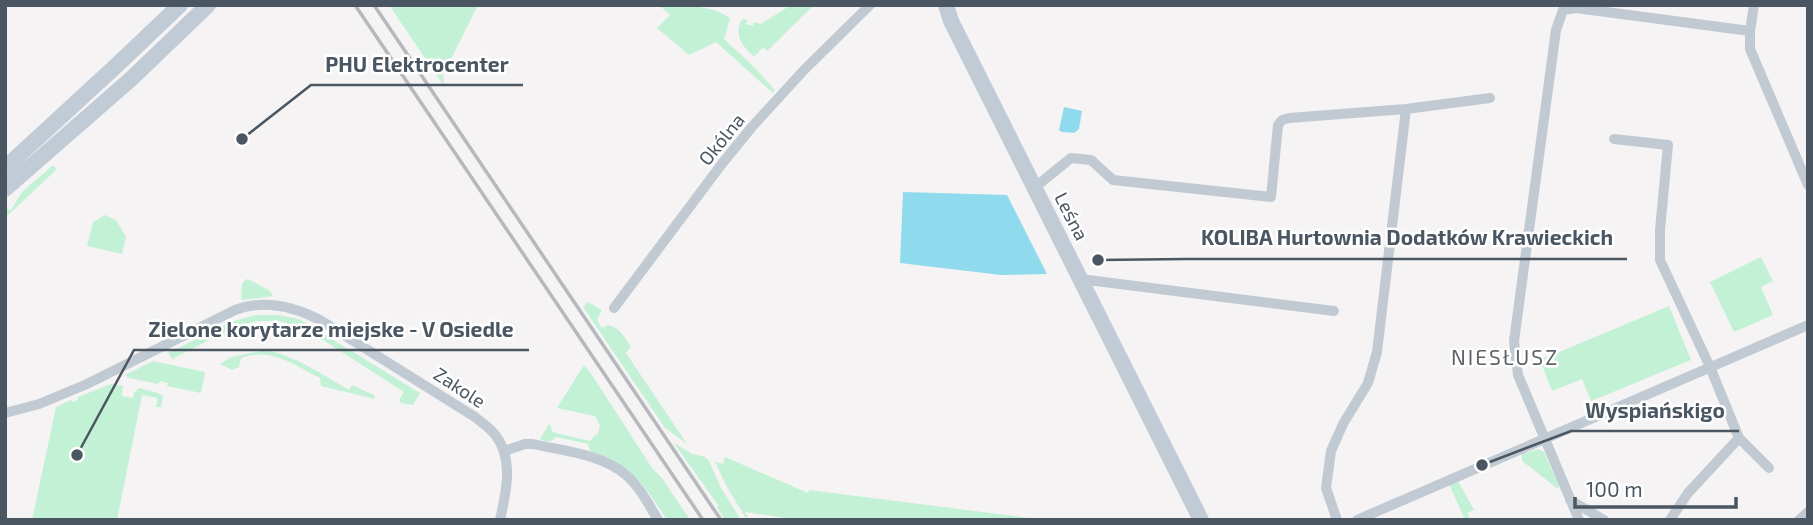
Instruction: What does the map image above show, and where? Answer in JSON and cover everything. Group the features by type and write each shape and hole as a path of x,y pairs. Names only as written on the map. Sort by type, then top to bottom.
{"street":[{"path":"5,168 180,5"},
{"path":"5,190 131,79 208,5"},
{"name":"Okólna","path":"614,309 751,128 804,70 870,5"},
{"name":"Leśna","path":"946,5 951,21 1201,520"},
{"path":"1754,5 1750,49 1808,185"},
{"path":"1579,520 1518,375 1514,341 1556,30 1563,10 1576,8 1750,31"},
{"path":"1034,188 1071,158 1091,160 1113,180 1271,197 1278,125 1282,120 1406,109 1490,98"},
{"path":"1337,520 1326,488 1328,469 1336,437 1368,383 1377,352 1406,109"},
{"path":"1614,139 1668,145 1660,260 1710,367 1739,438 1769,468"},
{"path":"1080,279 1334,311"},
{"name":"Zakole","path":"5,413 38,404 87,384 235,310 257,304 274,305 295,309 320,320 475,417 497,437 504,451"},
{"path":"1357,520 1808,324"},
{"path":"1670,520 1688,494 1739,438"},
{"path":"500,520 507,481 504,451 524,444 602,462 627,476 637,486 659,520"},
{"path":"1570,499 1604,520"},
{"path":"1799,520 1808,512"}],"green space":[{"path":"389,5 478,5 443,75 444,86"},
{"path":"659,5 697,7 724,14 730,19 724,39 775,90 773,93 716,42 689,55 657,28 670,15"},
{"path":"791,5 814,5 767,51 763,47 754,57 739,37 741,21 747,20 746,24 753,26 754,22 761,24"},
{"path":"53,165 57,169 5,218 7,209 11,210 22,192"},
{"path":"105,215 116,220 126,237 122,254 87,246 93,222"},
{"path":"1761,257 1773,281 1761,287 1773,315 1734,332 1710,282"},
{"path":"248,279 270,291 273,296 241,300 242,284"},
{"path":"588,302 602,310 597,320 602,328 609,325 624,336 631,347 626,353 687,444 665,428 583,307"},
{"path":"1669,306 1691,360 1591,401 1582,379 1552,391 1540,360"},
{"path":"256,315 299,319 420,393 413,405 401,403 399,400 404,392 320,338 297,326 278,321 256,321 233,328 172,359 168,353 231,322"},
{"path":"266,350 299,361 349,390 352,385 374,395 375,399 321,386 320,378 272,356 252,355 241,358 239,367 232,370 220,364 231,357"},
{"path":"153,361 205,372 201,393 167,386 168,383 160,381 158,384 125,375"},
{"path":"584,365 690,520 667,520 636,477 617,463 590,451 588,444 556,437 548,441 540,439 549,424 552,432 590,441 598,434 600,426 595,416 557,408"},
{"path":"111,384 123,386 122,396 133,398 139,388 163,396 161,407 156,407 158,398 142,395 117,520 32,520 56,407"},
{"path":"673,442 709,461 721,488 741,520 725,520 718,505"},
{"path":"1538,449 1544,452 1558,489 1522,461 1522,454"},
{"path":"725,457 808,493 809,490 1046,520 799,520 745,512 747,520 715,462 723,464"},
{"path":"1458,481 1474,510 1467,513 1471,520 1465,520 1449,484"}],"water":[{"path":"1064,107 1082,111 1079,129 1074,133 1059,130"},
{"path":"903,192 1007,195 1047,274 1001,275 900,263"}],"railway":[{"path":"355,5 703,520"},
{"path":"374,5 721,520"}],"place":[{"name":"PHU Elektrocenter","path":"242,139"},
{"name":"KOLIBA Hurtownia Dodatków Krawieckich","path":"1098,260"},
{"name":"Zielone korytarze miejske - V Osiedle","path":"77,455"},
{"name":"Wyspiańskigo","path":"1482,465"}],"district":[{"name":"NIESŁUSZ","path":"1505,356"}]}
